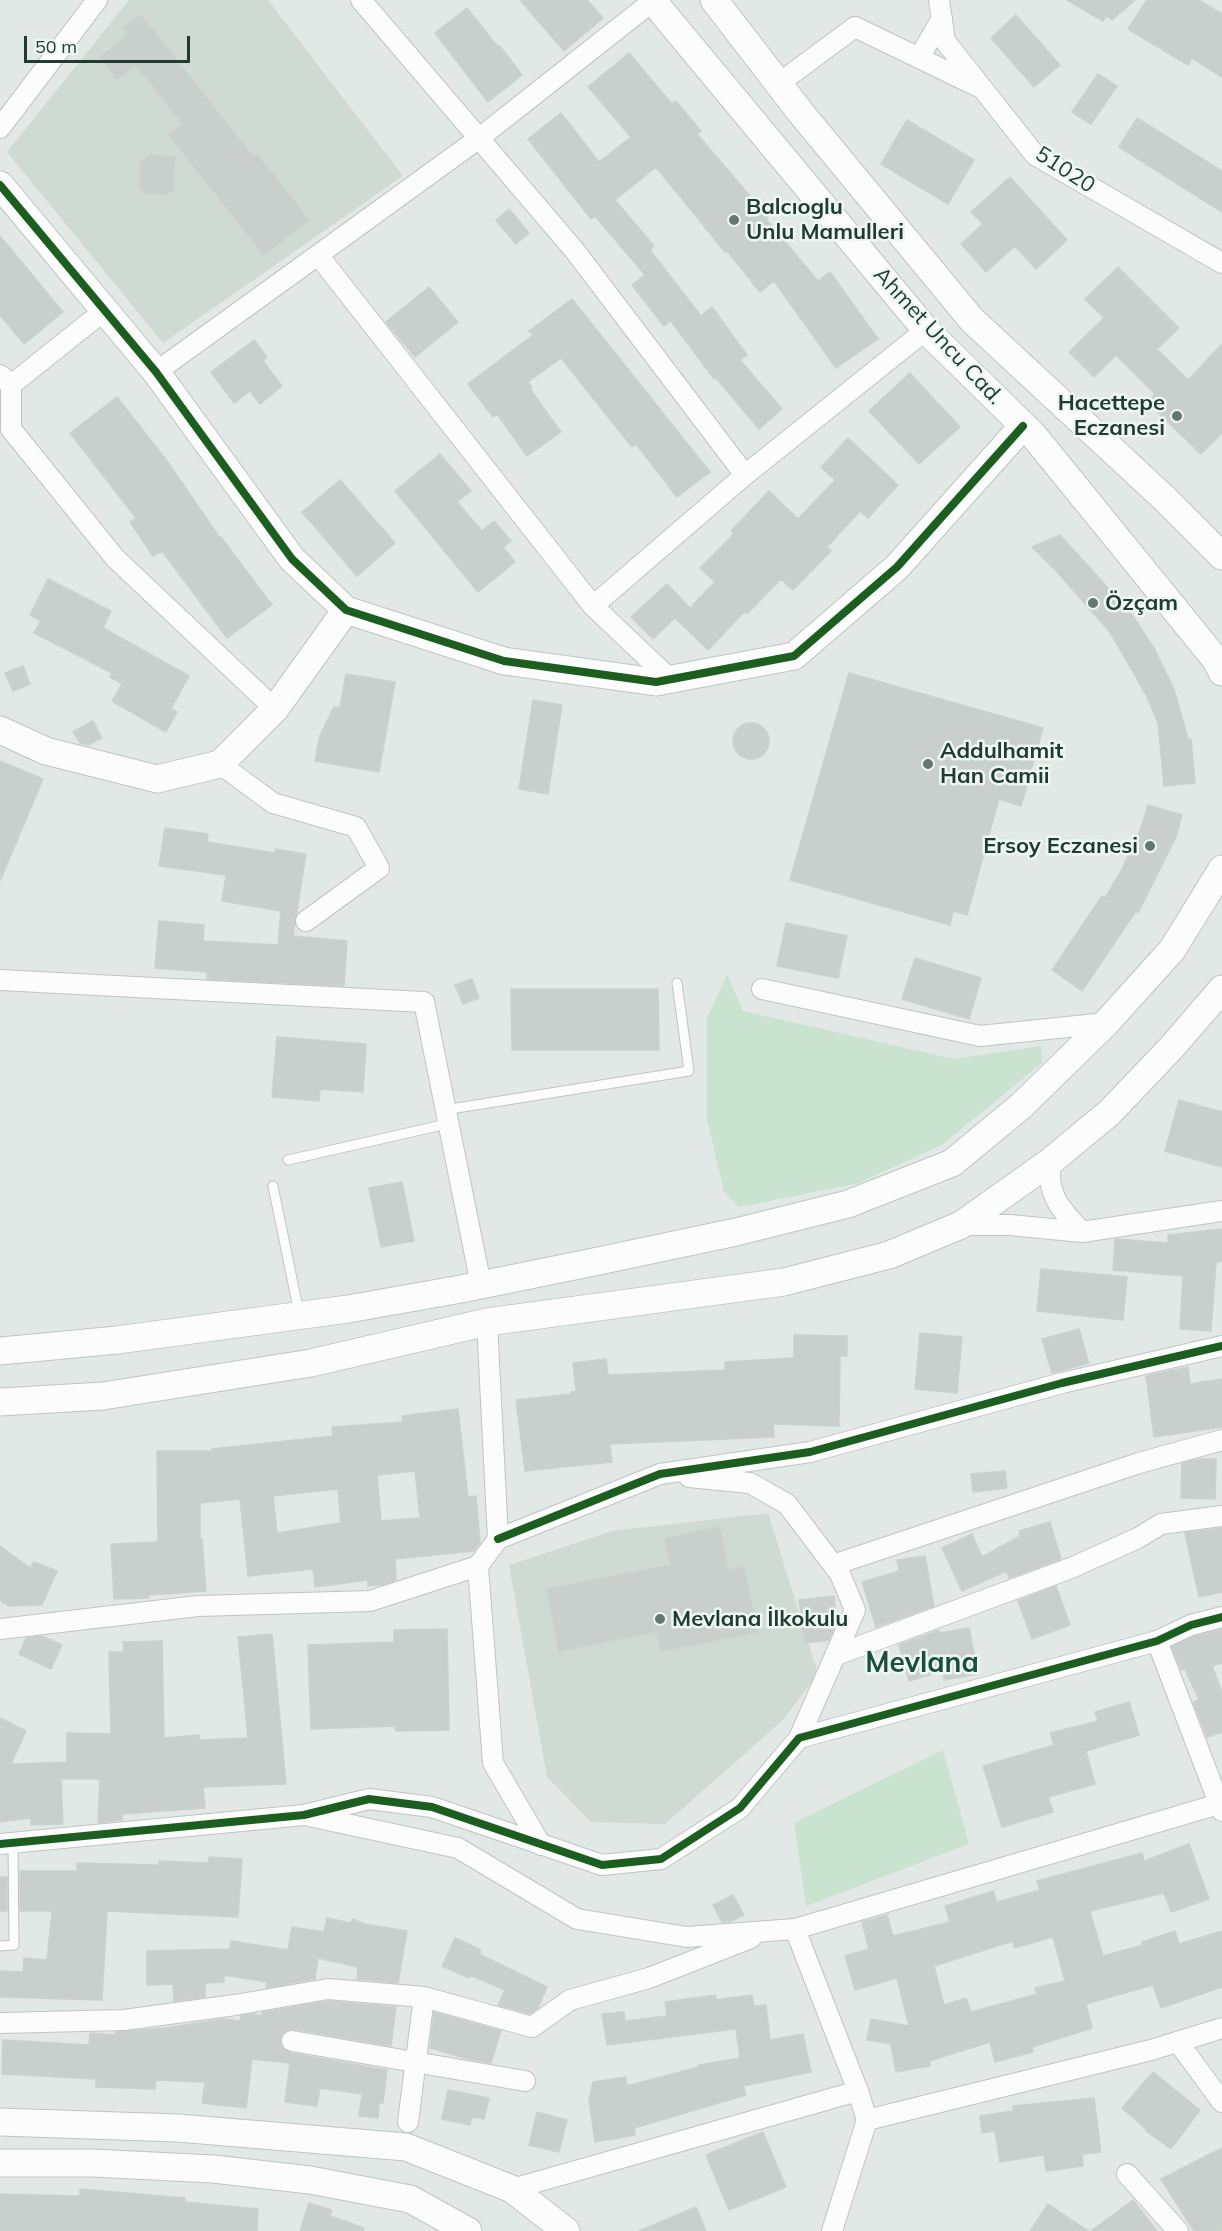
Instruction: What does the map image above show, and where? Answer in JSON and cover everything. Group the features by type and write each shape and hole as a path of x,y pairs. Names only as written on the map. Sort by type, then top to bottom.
{"main road":[{"name":"Ahmet Uncu Cad.","path":"714,0 778,84 972,320 1164,498 1222,556"},
{"name":"Ahmet Uncu Cad.","path":"653,1 926,330 1034,436 1216,660 1222,672"},
{"path":"0,185 156,372 292,559 346,610 504,661 656,682 794,656 897,567 1023,426"},
{"path":"0,730 46,751 157,779 220,764 275,709 346,610"},
{"path":"0,1351 117,1340 300,1316 481,1285 736,1232 848,1204 951,1163 1022,1106 1106,1023 1172,950 1222,869"},
{"path":"0,1402 103,1396 311,1363 487,1322 784,1282 889,1255 961,1225 1051,1161 1109,1113 1172,1047 1222,989"},
{"path":"0,2122 178,2128 406,2147 512,2189 555,2229"},
{"path":"0,2163 93,2163 213,2169 310,2180 410,2199 468,2231"}],"street":[{"path":"0,128 97,0"},
{"path":"361,0 575,250 745,475"},
{"path":"156,372 478,139 653,1"},
{"path":"919,58 940,9"},
{"name":"51020","path":"940,9 945,41 1035,155 1222,263"},
{"path":"778,84 855,27 983,88"},
{"path":"318,255 593,606 669,680"},
{"path":"105,310 5,380 11,429 115,558 275,709"},
{"path":"593,606 745,475 926,330"},
{"path":"220,764 273,803 357,827 380,868 306,921"},
{"path":"0,980 424,1002 481,1285"},
{"path":"762,989 980,1036 1106,1023"},
{"path":"1051,1161 1048,1178 1059,1207 1082,1232"},
{"path":"961,1225 1010,1226 1082,1232 1222,1211"},
{"path":"487,1322 498,1539"},
{"path":"0,1629 198,1606 370,1602 478,1566 498,1539 660,1474 810,1452 1062,1383 1222,1346"},
{"path":"833,1565 1139,1463 1222,1440"},
{"path":"7,1843 304,1815 369,1799 432,1807 602,1865 661,1859 740,1808 799,1738 855,1610 840,1574 787,1504 750,1483 660,1474"},
{"path":"836,1655 1071,1568 1138,1538 1161,1524 1222,1516"},
{"path":"478,1566 493,1762 541,1845"},
{"path":"799,1738 1157,1641 1191,1625 1222,1617"},
{"path":"304,1815 458,1848 577,1919 687,1937 795,1929 1221,1807 1157,1641"},
{"path":"795,1929 858,2091 867,2120 832,2231"},
{"path":"0,2023 124,2020 235,2005 328,1989 424,1997 532,2027 570,2000 649,1978 771,1931"},
{"path":"408,2122 424,1997"},
{"path":"867,2120 1178,2042 1222,2028"},
{"path":"292,2041 525,2081"},
{"path":"1178,2042 1222,2102"},
{"path":"512,2189 858,2091"},
{"path":"1127,2174 1178,2231"}],"lane":[{"path":"288,1160 446,1117 689,1071 677,983"},
{"path":"273,1186 300,1316"},
{"path":"0,1946 14,1945 7,1843"}],"shaded area":[{"path":"129,0 268,0 403,176 163,343 7,152"},
{"name":"Mevlana İlkokulu","path":"768,1513 818,1674 784,1719 665,1824 591,1822 547,1777 509,1565 612,1531"}],"green space":[{"path":"727,975 743,1011 954,1059 1041,1046 1042,1063 943,1144 859,1183 739,1207 724,1192 707,1119 707,1018"},
{"path":"943,1750 969,1844 806,1906 794,1823"}],"building":[{"path":"520,0 587,0 603,18 564,51"},
{"path":"1067,0 1135,0 1112,20 1106,16 1103,21"},
{"path":"1147,0 1199,0 1222,14 1222,77 1192,58 1188,65 1128,29"},
{"path":"467,8 522,75 488,102 435,33"},
{"path":"141,15 253,157 257,154 309,220 264,255 169,135 183,124 136,65 117,79 100,57 128,35 123,28"},
{"path":"1016,15 1060,65 1034,87 991,38"},
{"path":"629,53 672,104 676,101 701,131 697,134 768,217 766,219 818,281 830,272 878,339 836,368 774,281 760,292 656,167 615,200 654,246 650,250 701,316 712,307 747,355 740,360 782,409 759,429 716,378 714,379 671,321 664,326 632,285 645,275 595,216 591,219 528,139 561,113 599,162 631,137 588,87"},
{"path":"1098,74 1117,86 1091,124 1072,112"},
{"path":"1137,118 1222,171 1222,212 1119,147"},
{"path":"907,120 974,160 948,204 881,164"},
{"path":"150,155 175,157 173,190 167,194 145,193 140,186 141,162"},
{"path":"1010,177 1067,240 1036,269 1015,246 986,272 961,244 983,224 971,212"},
{"path":"509,209 529,233 516,244 496,220"},
{"path":"0,236 63,312 24,344 0,315"},
{"path":"1118,267 1179,328 1157,349 1188,380 1222,344 1222,433 1201,454 1147,402 1155,394 1116,355 1094,377 1069,352 1104,318 1085,299"},
{"path":"429,287 458,322 415,357 386,322"},
{"path":"572,299 710,472 677,497 636,444 632,447 561,358 528,382 532,388 530,389 561,432 527,456 497,414 493,417 468,384 533,335 529,331"},
{"path":"254,340 267,357 263,361 282,386 260,404 250,391 234,403 211,372"},
{"path":"910,373 960,427 919,464 869,411"},
{"path":"117,397 167,461 220,538 272,605 227,638 162,551 153,556 130,522 136,518 70,433"},
{"path":"848,438 898,485 868,518 860,511 827,547 831,551 793,590 781,579 747,614 745,611 708,650 675,618 653,639 631,617 667,584 690,608 715,582 700,568 734,534 731,531 769,491 798,519 835,480 821,467"},
{"path":"440,454 471,491 457,502 482,531 494,521 511,541 503,547 515,562 478,592 395,491"},
{"path":"340,480 395,543 357,576 302,512"},
{"path":"1060,535 1131,613 1155,650 1174,689 1188,739 1191,739 1195,783 1164,786 1158,723 1148,699 1109,631 1032,547"},
{"path":"48,579 111,611 103,628 189,676 171,709 177,712 166,732 112,701 122,684 110,677 112,673 34,633 41,621 30,615"},
{"path":"23,666 30,684 13,691 5,673"},
{"name":"Addulhamit Han Camii","path":"849,673 1043,728 1021,806 999,799 967,915 953,911 950,925 790,880"},
{"path":"346,674 395,682 379,772 315,761 320,735 334,707 340,708"},
{"path":"533,700 562,705 548,794 519,789"},
{"path":"93,721 102,738 88,745 80,743 73,732"},
{"path":"751,723 763,729 769,741 763,753 751,759 739,753 733,741 739,729"},
{"path":"0,761 43,779 0,881"},
{"path":"1148,805 1182,815 1176,837 1138,913 1136,911 1082,991 1052,970 1102,896 1105,898 1121,871 1141,828"},
{"path":"165,828 208,834 207,842 275,853 276,849 306,854 293,936 347,941 344,986 207,979 207,972 155,968 159,921 204,925 203,941 278,945 281,911 222,901 226,875 159,866"},
{"path":"786,923 847,936 838,978 777,966"},
{"path":"915,958 981,978 969,1019 902,999"},
{"path":"472,979 479,998 463,1004 455,985"},
{"path":"511,989 658,989 659,1050 512,1050"},
{"path":"277,1037 366,1044 363,1092 320,1089 319,1101 272,1097"},
{"path":"1179,1100 1222,1112 1222,1167 1165,1151"},
{"path":"402,1182 414,1241 381,1247 369,1188"},
{"path":"1222,1229 1222,1261 1216,1262 1211,1331 1180,1329 1183,1276 1113,1270 1115,1239 1168,1243 1168,1235"},
{"path":"1041,1269 1127,1277 1123,1320 1037,1311"},
{"path":"1079,1329 1089,1363 1052,1373 1042,1339"},
{"path":"920,1333 962,1337 957,1393 915,1389"},
{"path":"794,1335 847,1336 847,1356 840,1356 839,1426 773,1424 774,1437 610,1444 612,1462 525,1471 516,1400 571,1394 576,1391 573,1363 606,1359 608,1375 725,1370 725,1362 794,1358"},
{"path":"1188,1367 1190,1384 1222,1379 1222,1427 1154,1437 1146,1376"},
{"path":"458,1409 468,1497 476,1496 480,1543 474,1551 395,1559 396,1580 381,1585 368,1586 368,1580 315,1587 313,1569 248,1576 240,1499 200,1503 200,1539 202,1539 206,1591 149,1595 149,1598 114,1599 111,1544 158,1542 157,1451 212,1451 212,1449 333,1436 332,1427 403,1422 402,1416","holes":["415,1471 420,1518 381,1521 377,1475","338,1489 341,1523 277,1533 273,1496"]},
{"path":"1200,1459 1216,1459 1215,1499 1181,1498 1182,1463"},
{"path":"1005,1471 1007,1488 973,1492 971,1474"},
{"path":"1050,1522 1061,1559 1009,1578 1007,1571 962,1591 942,1548 972,1534 982,1557 1020,1536 1019,1531"},
{"name":"Mevlana İlkokulu","path":"719,1527 728,1570 744,1567 757,1632 661,1651 657,1631 559,1651 547,1589 671,1565 665,1539"},
{"path":"1222,1528 1222,1592 1199,1597 1185,1533"},
{"path":"0,1546 30,1568 34,1562 57,1571 42,1605 9,1606 0,1600"},
{"path":"925,1556 934,1606 876,1627 862,1582 899,1571 897,1560"},
{"path":"1056,1586 1070,1625 1032,1639 1018,1601"},
{"path":"834,1596 837,1622 829,1640 805,1643 799,1600"},
{"path":"969,1628 978,1674 944,1680 943,1671 909,1681 899,1645 939,1630 939,1633"},
{"path":"447,1629 449,1730 396,1731 395,1726 311,1729 308,1645 394,1642 394,1630"},
{"path":"1222,1629 1222,1663 1212,1666 1222,1692 1222,1732 1207,1737 1193,1702 1199,1700 1185,1669 1181,1670 1172,1647 1195,1636"},
{"path":"272,1634 286,1784 203,1787 205,1808 122,1814 122,1820 98,1823 100,1779 61,1779 63,1824 31,1825 31,1818 0,1822 0,1718 26,1731 11,1764 67,1762 67,1733 111,1734 109,1652 124,1652 123,1642 162,1641 164,1738 199,1735 199,1740 248,1738 238,1637"},
{"path":"42,1636 62,1645 51,1669 19,1654 26,1638"},
{"path":"1129,1702 1139,1735 1086,1751 1095,1784 1048,1797 1053,1812 1002,1827 983,1766 1054,1745 1050,1733 1098,1721 1095,1712"},
{"path":"1189,1844 1209,1899 1171,1912 1164,1893 1090,1911 1103,1956 1143,1945 1142,1942 1175,1931 1179,1944 1222,1931 1222,1987 1161,2008 1153,1985 1086,2004 1092,2028 1032,2047 1033,2052 995,2062 990,2042 929,2061 930,2066 896,2072 891,2044 867,2040 871,2019 909,2026 897,1978 855,1990 845,1956 869,1949 862,1922 887,1915 893,1936 950,1922 945,1906 993,1891 997,1902 1040,1890 1037,1881 1142,1853 1144,1861","holes":["1053,1937 1065,1981 1035,1988 1037,1994 971,2012 966,1998 944,2005 934,1966 1013,1941 1014,1948"]},
{"path":"209,1857 242,1859 238,1917 107,1911 102,2000 0,1997 0,1971 23,1972 24,1958 47,1960 52,1911 20,1911 20,1871 77,1871 77,1863 159,1865 159,1861 209,1863"},
{"path":"0,1877 7,1877 7,1911 0,1911"},
{"path":"733,1895 744,1915 729,1922 722,1922 713,1905"},
{"path":"327,1918 351,1923 353,1919 364,1924 407,1931 398,1983 357,1979 358,1967 318,1958 315,1979 266,1988 267,1982 224,1975 224,1982 205,1983 205,1997 174,2001 173,1984 147,1985 147,1951 230,1949 231,1941 288,1950 292,1927 324,1932"},
{"path":"455,1938 481,1950 479,1954 547,1987 538,2008 530,2014 498,2005 505,1990 470,1975 468,1978 442,1966"},
{"path":"716,1995 716,2000 752,1995 754,2006 766,2005 770,2040 803,2034 811,2072 743,2086 746,2095 634,2128 635,2135 595,2142 589,2099 593,2082 626,2077 627,2086 699,2067 699,2065 740,2058 736,2029 607,2045 602,2014 624,2012 625,2021 667,2016 665,2002"},
{"path":"329,2001 396,2007 391,2046 293,2029 282,2034 281,2046 290,2053 387,2070 383,2103 379,2103 378,2118 359,2116 362,2094 320,2088 317,2106 285,2102 290,2063 252,2059 246,2108 202,2103 205,2082 156,2080 155,2089 96,2087 96,2079 2,2074 3,2040 89,2045 90,2033 116,2035 116,2032 165,2028 224,2019 240,2021 241,2016 252,2014 262,2016 263,2012"},
{"path":"434,2012 501,2031 491,2063 430,2048"},
{"path":"1153,2072 1200,2110 1171,2149 1146,2131 1122,2108"},
{"path":"448,2090 489,2098 484,2119 472,2117 470,2125 442,2119"},
{"path":"1094,2098 1101,2152 1082,2154 1083,2166 1046,2171 1044,2155 1000,2162 995,2131 982,2133 980,2116 1013,2111 1013,2106"},
{"path":"537,2112 567,2120 559,2152 529,2145"},
{"path":"763,2132 786,2187 729,2210 706,2155"},
{"path":"1222,2148 1222,2231 1194,2231 1161,2179"},
{"path":"80,2189 185,2198 185,2202 258,2209 257,2231 0,2231 0,2194 80,2196"},
{"path":"1133,2200 1157,2231 1091,2231"},
{"path":"309,2203 332,2210 330,2216 364,2228 363,2231 300,2231"},
{"path":"1048,2204 1088,2231 1030,2231"},
{"path":"696,2207 706,2231 639,2231"}],"cycle path":[{"path":"0,185 156,372 292,559 346,610 504,661 656,682 794,656 897,567 1023,426"},
{"path":"498,1539 660,1474 810,1452 1062,1383 1222,1346"},
{"path":"0,1844 304,1815 369,1799 432,1807 602,1865 661,1859 740,1808 799,1738 1157,1641 1191,1625 1222,1617"}],"place":[{"name":"Balcıoglu Unlu Mamulleri","path":"734,220"},
{"name":"Hacettepe Eczanesi","path":"1177,416"},
{"name":"Özçam","path":"1093,603"},
{"name":"Addulhamit Han Camii","path":"928,764"},
{"name":"Ersoy Eczanesi","path":"1150,846"},
{"name":"Mevlana İlkokulu","path":"660,1619"}],"district":[{"name":"Mevlana","path":"922,1664"}]}
